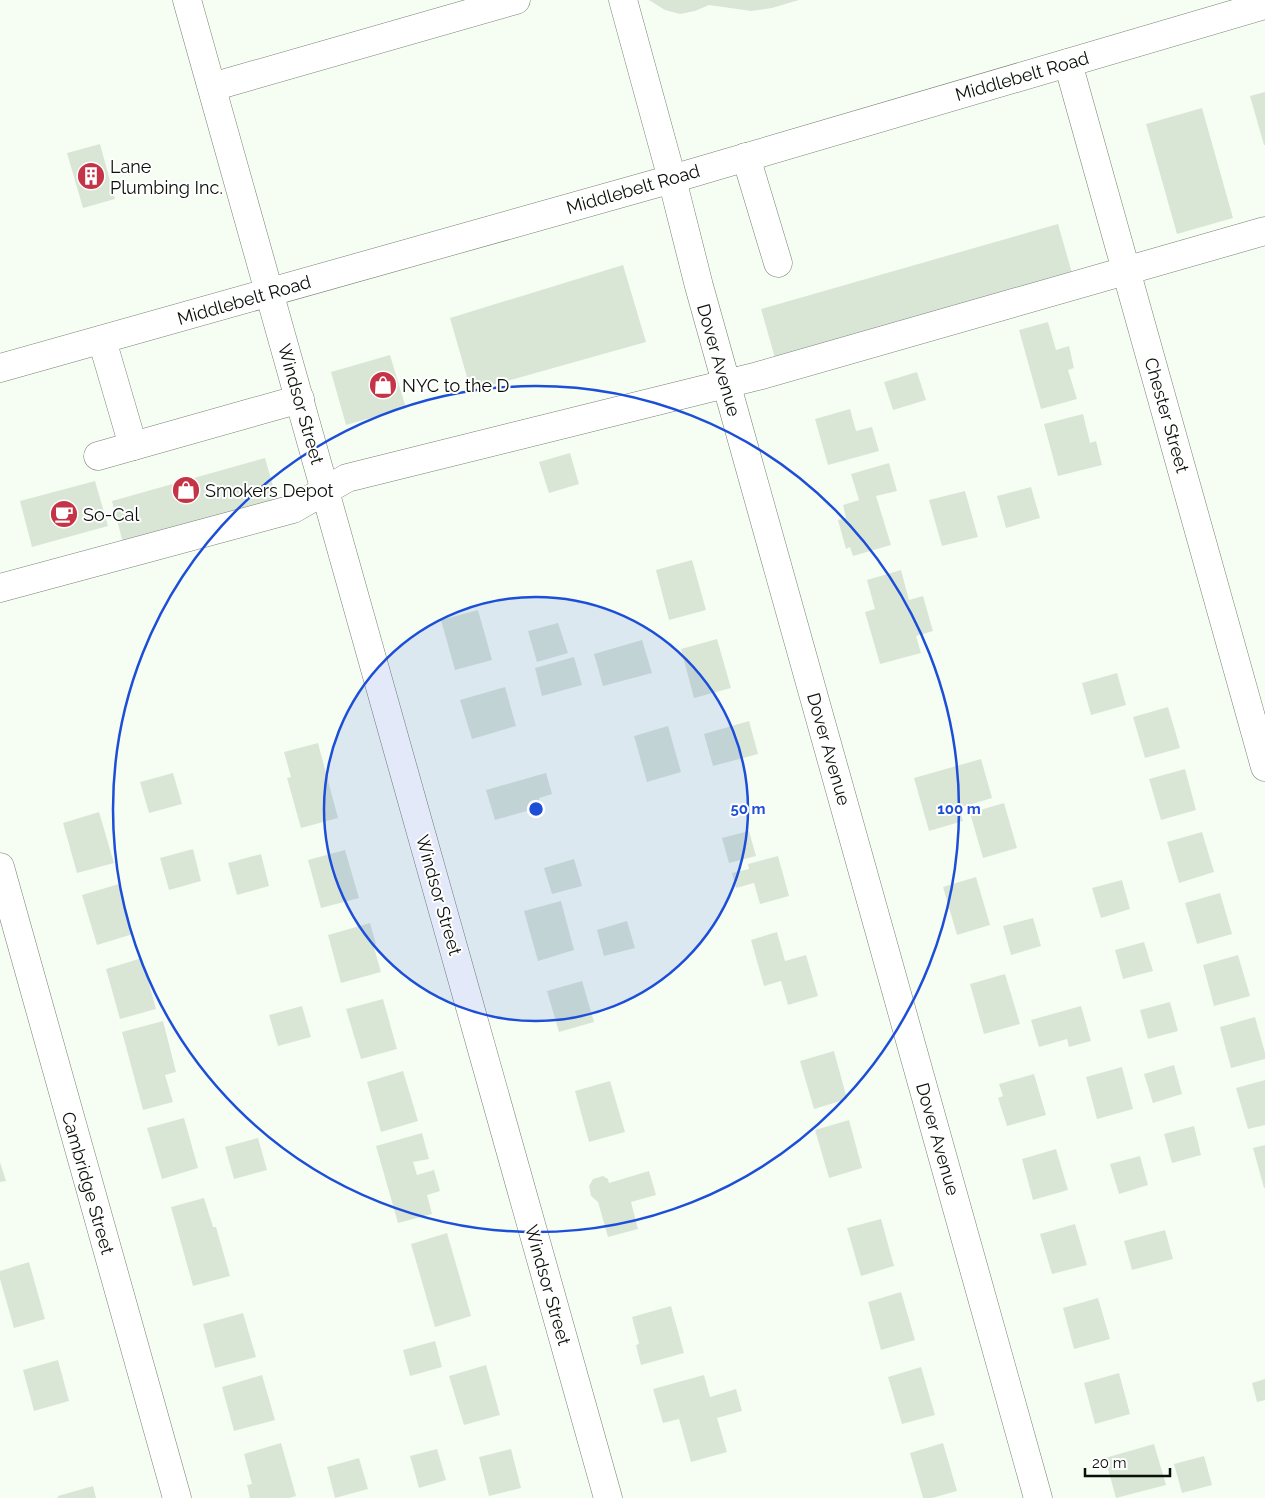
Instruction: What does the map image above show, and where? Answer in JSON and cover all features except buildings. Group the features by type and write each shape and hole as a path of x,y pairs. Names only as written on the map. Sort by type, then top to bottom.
{"street":[{"name":"Windsor Street","path":"187,0 608,1498"},
{"path":"212,87 516,0"},
{"name":"Dover Avenue","path":"623,0 672,178 687,246 1038,1498"},
{"name":"Middlebelt Road","path":"0,368 746,157 1265,5"},
{"name":"Chester Street","path":"1068,63 1265,767"},
{"path":"746,157 778,263"},
{"path":"0,588 293,509 347,478 726,384 1127,272 1265,231"},
{"path":"102,340 133,446"},
{"path":"98,456 300,399"},
{"name":"Cambridge Street","path":"0,867 177,1498"}],"place":[{"name":"Lane Plumbing Inc.","path":"91,176"},
{"name":"NYC to the D","path":"383,385"},
{"name":"Smokers Depot","path":"186,490"},
{"name":"So-Cal","path":"64,514"}]}
